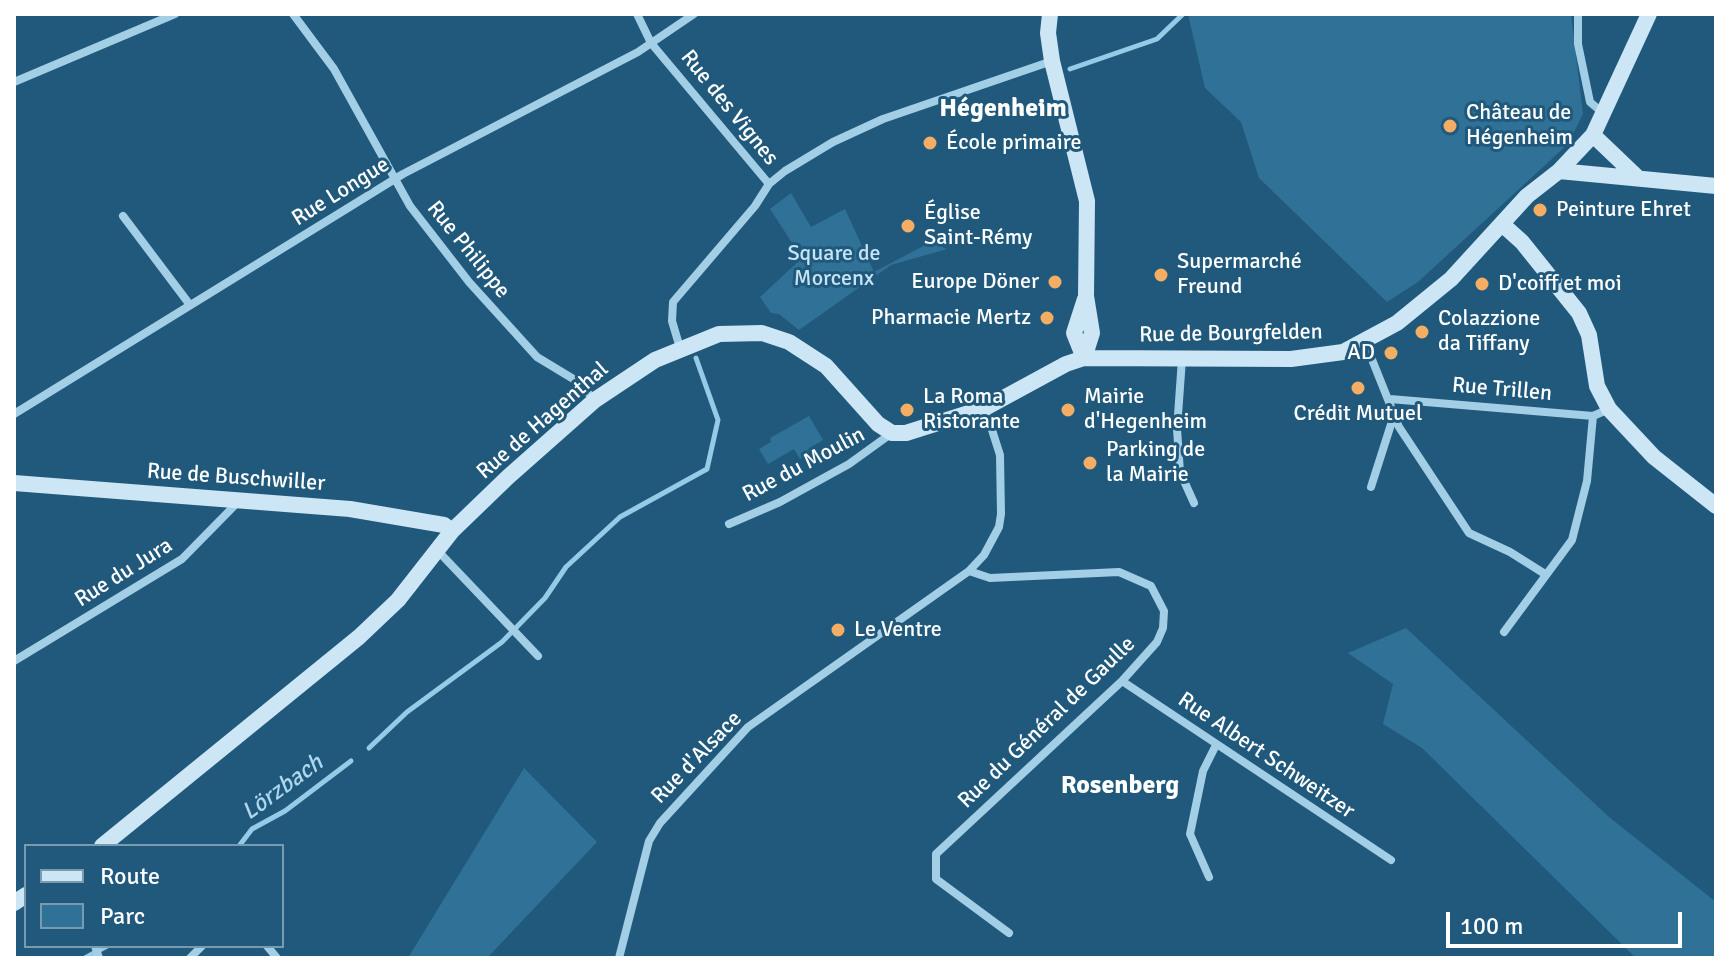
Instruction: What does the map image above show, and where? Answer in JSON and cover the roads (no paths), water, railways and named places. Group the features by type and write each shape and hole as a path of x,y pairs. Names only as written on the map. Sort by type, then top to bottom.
{"main road":[{"path":"892,433 921,431 985,408 1066,364 1084,358 1092,333 1086,296 1088,214 1084,180 1052,61 1048,33 1050,14"},
{"name":"Rue de Bourgfelden","path":"1084,358 1303,359 1343,352 1397,323 1442,286 1527,196 1559,171 1593,135 1649,14"},
{"path":"1593,135 1636,176"},
{"path":"1559,171 1716,186"},
{"path":"1502,224 1522,242 1579,313 1589,335 1597,386 1609,409 1654,457 1716,506"},
{"name":"Rue de Hagenthal","path":"104,844 367,630 398,600 452,531 595,400 630,374 680,348 737,331 762,333 789,342 826,366 878,424 892,433"},
{"name":"Rue de Buschwiller","path":"14,483 350,509 444,525 452,531"}],"street":[{"path":"14,82 175,14"},
{"name":"Rue Philippe","path":"293,14 334,69 410,206 505,325 537,357 575,380 595,400"},
{"name":"Rue des Vignes","path":"637,14 651,43 769,184"},
{"name":"Rue Longue","path":"14,414 397,178 532,110 651,43 694,14"},
{"path":"1578,14 1578,44 1590,102 1604,114"},
{"path":"680,348 672,321 673,302 755,206 769,184 833,142 883,119 1052,61"},
{"path":"123,216 190,305"},
{"path":"1365,342 1399,427 1469,533 1510,552 1545,574"},
{"path":"1182,358 1177,429 1180,472 1194,503"},
{"name":"Rue Trillen","path":"1390,399 1593,416 1609,409"},
{"name":"Rue d'Alsace","path":"619,958 649,841 660,823 748,727 969,571 984,555 999,527 1001,514 1000,455 985,408"},
{"path":"1371,487 1394,414"},
{"path":"1504,632 1576,531 1587,481 1593,416"},
{"name":"Rue du Moulin","path":"729,524 772,506 849,464 892,433"},
{"name":"Rue du Jura","path":"14,661 182,559 240,500"},
{"path":"437,550 538,656"},
{"name":"Rue du Général de Gaulle","path":"969,571 990,578 1119,572 1151,586 1164,611 1163,628 1157,642 1122,681 936,854 936,879 1009,933"},
{"name":"Rue Albert Schweitzer","path":"1122,681 1215,747 1391,860"},
{"path":"1209,877 1190,834 1203,771 1215,747"}],"waterway":[{"path":"1070,69 1157,39 1183,14"},
{"path":"369,748 407,712 502,642 545,598 566,567 620,517 707,469 718,420 696,358"},
{"name":"Lörzbach","path":"241,844 252,829 285,811 351,761"},
{"name":"Lörzbach","path":"85,958 103,948"}],"place":[{"name":"Château de Hégenheim","path":"1450,126"},
{"name":"École primaire","path":"930,143"},
{"name":"Peinture Ehret","path":"1540,210"},
{"name":"Église Saint-Rémy","path":"908,226"},
{"name":"Supermarché Freund","path":"1161,275"},
{"name":"Europe Döner","path":"1055,282"},
{"name":"D'coiff et moi","path":"1482,284"},
{"name":"Pharmacie Mertz","path":"1047,318"},
{"name":"Colazzione da Tiffany","path":"1422,332"},
{"name":"AD","path":"1391,353"},
{"name":"Crédit Mutuel","path":"1358,388"},
{"name":"La Roma Ristorante","path":"907,410"},
{"name":"Mairie d'Hegenheim","path":"1068,410"},
{"name":"Parking de la Mairie","path":"1090,463"},
{"name":"Le Ventre","path":"838,630"}],"district":[{"name":"Hégenheim","path":"1003,109"},
{"name":"Rosenberg","path":"1120,786"}],"park label":[{"name":"Square de Morcenx","path":"834,266"}]}
